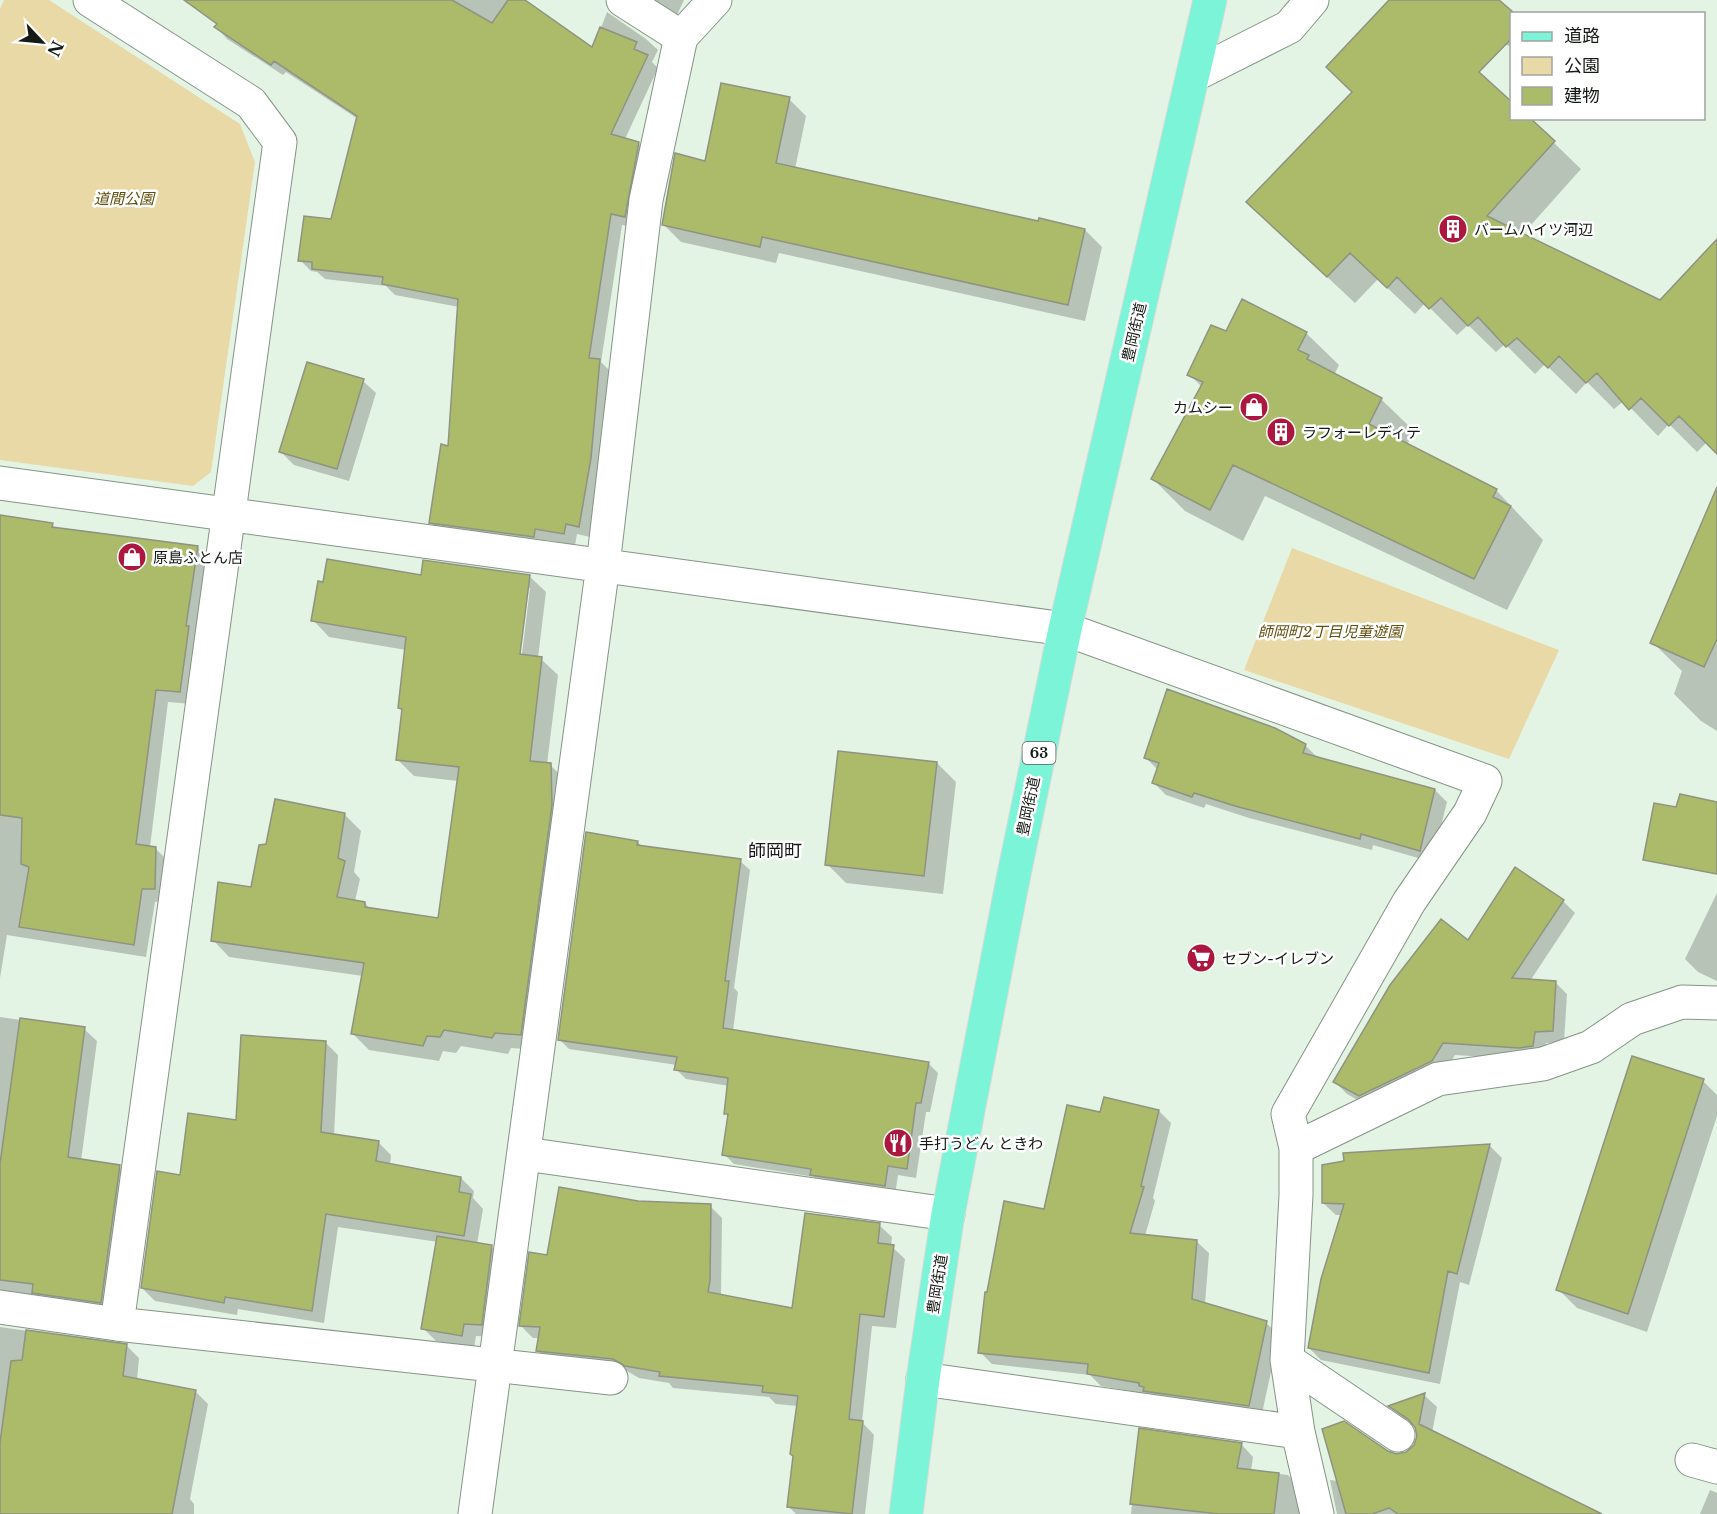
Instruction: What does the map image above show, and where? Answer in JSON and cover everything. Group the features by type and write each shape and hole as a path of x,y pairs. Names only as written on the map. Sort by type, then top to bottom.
{"main road":[{"name":"豊岡街道","path":"906,1514 923,1379 948,1214 1013,879 1065,628 1210,0"}],"street":[{"path":"90,0 251,104 280,142 117,1324"},
{"path":"623,0 681,37"},
{"path":"475,1514 603,565 646,200 681,37 715,0"},
{"path":"1194,75 1288,27 1312,0"},
{"path":"0,483 1065,628 1485,781 1470,813 1409,902 1288,1114 1296,1148 1296,1195 1287,1360 1298,1432 1317,1514"},
{"path":"1296,1148 1438,1078 1543,1064 1591,1047 1632,1019 1682,1002 1717,1003"},
{"path":"525,1154 948,1214"},
{"path":"0,1307 117,1324 611,1378"},
{"path":"1287,1360 1398,1435"},
{"path":"923,1379 1298,1432"}],"green space":[{"name":"道間公園","path":"4,0 49,0 240,124 255,162 211,472 193,486 0,460 0,9"},
{"name":"師岡町2丁目児童遊園","path":"1292,548 1559,650 1509,759 1244,670"}],"building":[{"path":"184,0 452,0 492,23 508,0 525,0 592,47 600,27 637,42 634,49 648,55 611,134 639,142 625,217 611,214 589,358 600,359 591,458 579,527 566,524 564,534 535,529 534,537 429,523 441,444 448,446 458,299 382,284 383,277 312,269 312,262 298,261 304,216 331,219 357,116 274,61 271,65 214,27 217,24"},
{"name":"バームハイツ河辺","path":"1389,0 1499,0 1512,11 1510,12 1510,40 1479,72 1510,100 1510,120 1532,120 1555,141 1487,216 1660,300 1717,239 1717,454 1679,416 1669,426 1641,398 1629,410 1597,373 1586,383 1559,356 1548,368 1517,338 1506,347 1478,317 1468,326 1441,298 1429,309 1397,277 1387,288 1350,253 1327,277 1246,202 1352,92 1326,67"},
{"path":"721,83 790,97 776,163 1038,221 1039,218 1085,229 1068,305 762,237 760,247 662,225 675,153 705,161"},
{"name":"ラフォーレディテ","path":"1242,299 1307,332 1298,350 1309,355 1307,359 1382,398 1369,424 1497,489 1493,497 1511,506 1474,579 1233,465 1210,510 1151,479 1203,382 1187,375 1211,325 1226,331"},
{"path":"307,362 364,379 337,469 279,452"},
{"path":"1717,487 1717,639 1704,667 1650,643"},
{"path":"0,515 53,523 52,527 198,546 186,626 189,626 180,692 156,690 136,844 156,847 155,889 142,889 134,945 19,927 29,867 21,864 22,818 0,815"},
{"path":"327,559 421,575 423,560 530,575 520,654 542,657 530,761 551,763 552,805 521,1035 495,1033 492,1038 444,1030 440,1037 427,1036 423,1046 351,1034 364,963 211,941 218,882 251,887 259,845 266,844 275,799 345,813 338,858 345,861 337,897 365,902 365,907 438,918 459,767 396,760 402,709 398,708 406,637 311,621 318,581 323,582"},
{"path":"1167,689 1275,728 1306,744 1303,753 1435,789 1420,851 1361,834 1360,839 1194,793 1192,797 1152,783 1159,763 1144,758"},
{"path":"838,751 937,762 924,876 825,865"},
{"path":"1680,794 1717,802 1717,874 1643,860 1654,803 1676,807"},
{"path":"586,832 638,841 637,845 741,859 725,981 729,981 723,1028 929,1062 921,1103 916,1103 907,1169 888,1166 885,1186 810,1175 811,1169 722,1155 728,1114 724,1114 728,1078 674,1070 677,1057 558,1040"},
{"path":"1515,867 1564,900 1512,978 1556,981 1553,1031 1535,1032 1533,1046 1519,1048 1443,1043 1432,1061 1359,1096 1333,1082 1390,985 1441,919 1468,940"},
{"path":"20,1018 85,1027 68,1157 120,1165 101,1303 32,1293 33,1284 0,1280 0,1164"},
{"path":"241,1035 326,1041 321,1132 379,1141 376,1161 461,1177 459,1192 471,1194 464,1236 326,1214 312,1311 225,1297 224,1303 141,1288 157,1171 180,1175 188,1113 236,1120"},
{"path":"1632,1056 1704,1079 1628,1314 1556,1290"},
{"path":"1104,1097 1159,1110 1141,1186 1144,1187 1130,1233 1197,1240 1192,1299 1267,1321 1249,1406 1143,1391 1144,1387 1139,1386 1139,1383 1087,1374 1088,1364 978,1353 985,1292 987,1292 1004,1201 1044,1209 1067,1105 1100,1112"},
{"path":"1490,1144 1457,1274 1448,1271 1429,1373 1308,1348 1321,1279 1344,1204 1322,1203 1322,1165 1344,1161 1343,1153"},
{"path":"559,1187 638,1201 711,1204 708,1292 792,1308 805,1213 880,1223 878,1243 894,1245 884,1317 860,1314 849,1419 863,1421 852,1514 787,1507 793,1456 790,1454 798,1396 762,1392 763,1386 659,1376 660,1372 625,1366 613,1359 536,1351 540,1327 519,1326 529,1252 547,1255"},
{"path":"437,1236 492,1245 482,1325 464,1324 462,1336 421,1329"},
{"path":"26,1330 127,1344 123,1376 196,1390 172,1514 0,1514 0,1443 11,1361 22,1360"},
{"path":"1425,1393 1419,1424 1602,1514 1398,1514 1389,1508 1372,1514 1346,1514 1322,1429 1344,1421 1388,1451 1396,1454 1406,1452 1414,1445 1417,1436 1415,1427 1408,1419 1388,1406"},
{"path":"1139,1428 1242,1443 1237,1468 1279,1473 1274,1514 1219,1514 1130,1504"}],"place":[{"name":"バームハイツ河辺","path":"1453,229"},
{"name":"カムシー","path":"1254,407"},
{"name":"ラフォーレディテ","path":"1281,432"},
{"name":"原島ふとん店","path":"132,557"},
{"name":"セブン-イレブン","path":"1201,958"},
{"name":"手打うどん ときわ","path":"898,1143"}],"district":[{"name":"師岡町","path":"775,851"}]}
